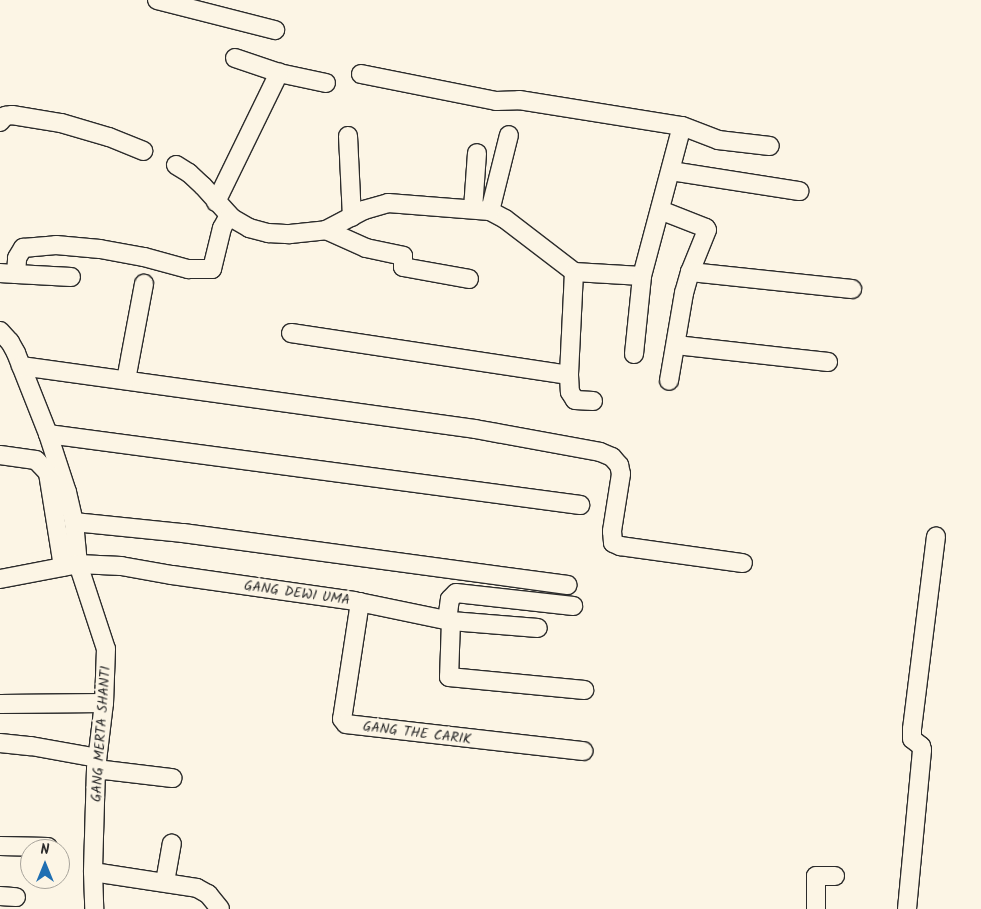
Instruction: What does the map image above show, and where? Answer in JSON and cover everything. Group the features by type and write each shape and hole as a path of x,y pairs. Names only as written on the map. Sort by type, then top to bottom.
{"street":[{"path":"157,0 275,30"},
{"path":"235,58 279,73 326,83"},
{"path":"216,202 279,73"},
{"path":"361,74 496,101 519,100 682,126 718,140 770,146"},
{"path":"0,122 5,116 12,115 61,123 109,137 143,151"},
{"path":"634,354 642,276 682,126"},
{"path":"482,210 509,135"},
{"path":"348,136 352,217"},
{"path":"478,153 482,210"},
{"path":"176,165 189,173 203,186 232,218 248,228 268,233 290,234 326,230 364,210 388,203 482,210 505,219 574,272 642,276"},
{"path":"671,171 799,191"},
{"path":"660,210 707,230 690,272 684,293 670,382"},
{"path":"71,278 8,273 23,248 56,245 100,249 144,257 188,269 212,269 222,228 227,219 232,218"},
{"path":"326,230 366,248 404,256 404,268 469,279"},
{"path":"574,272 569,375 573,398 578,401 593,401"},
{"path":"690,272 852,288"},
{"path":"126,380 144,284"},
{"path":"0,331 10,342 21,366 48,434 67,492 74,522 70,566"},
{"path":"291,333 569,375"},
{"path":"676,345 828,362"},
{"path":"21,366 475,429 600,452 612,457 619,465 621,474 612,531 613,543 620,546 743,563"},
{"path":"48,434 580,505"},
{"path":"0,455 36,460 48,473 70,566"},
{"path":"74,522 183,533 568,585"},
{"path":"907,909 922,750 921,746 912,739 912,729 936,536"},
{"name":"GANG DEWI UMA","path":"0,579 70,566 121,566 182,577 360,602 449,620 538,628"},
{"name":"GANG MERTA SHANTI","path":"70,566 106,650 97,703 92,761 94,909"},
{"path":"574,606 456,593 450,598 449,677 584,690"},
{"name":"GANG THE CARIK","path":"360,602 342,719 346,724 583,751"},
{"path":"0,704 97,703"},
{"path":"0,743 31,746 172,778"},
{"path":"165,882 172,844"},
{"path":"0,846 20,846"},
{"path":"93,872 197,888 208,894 220,909"},
{"path":"816,909 816,876 836,876"}]}
